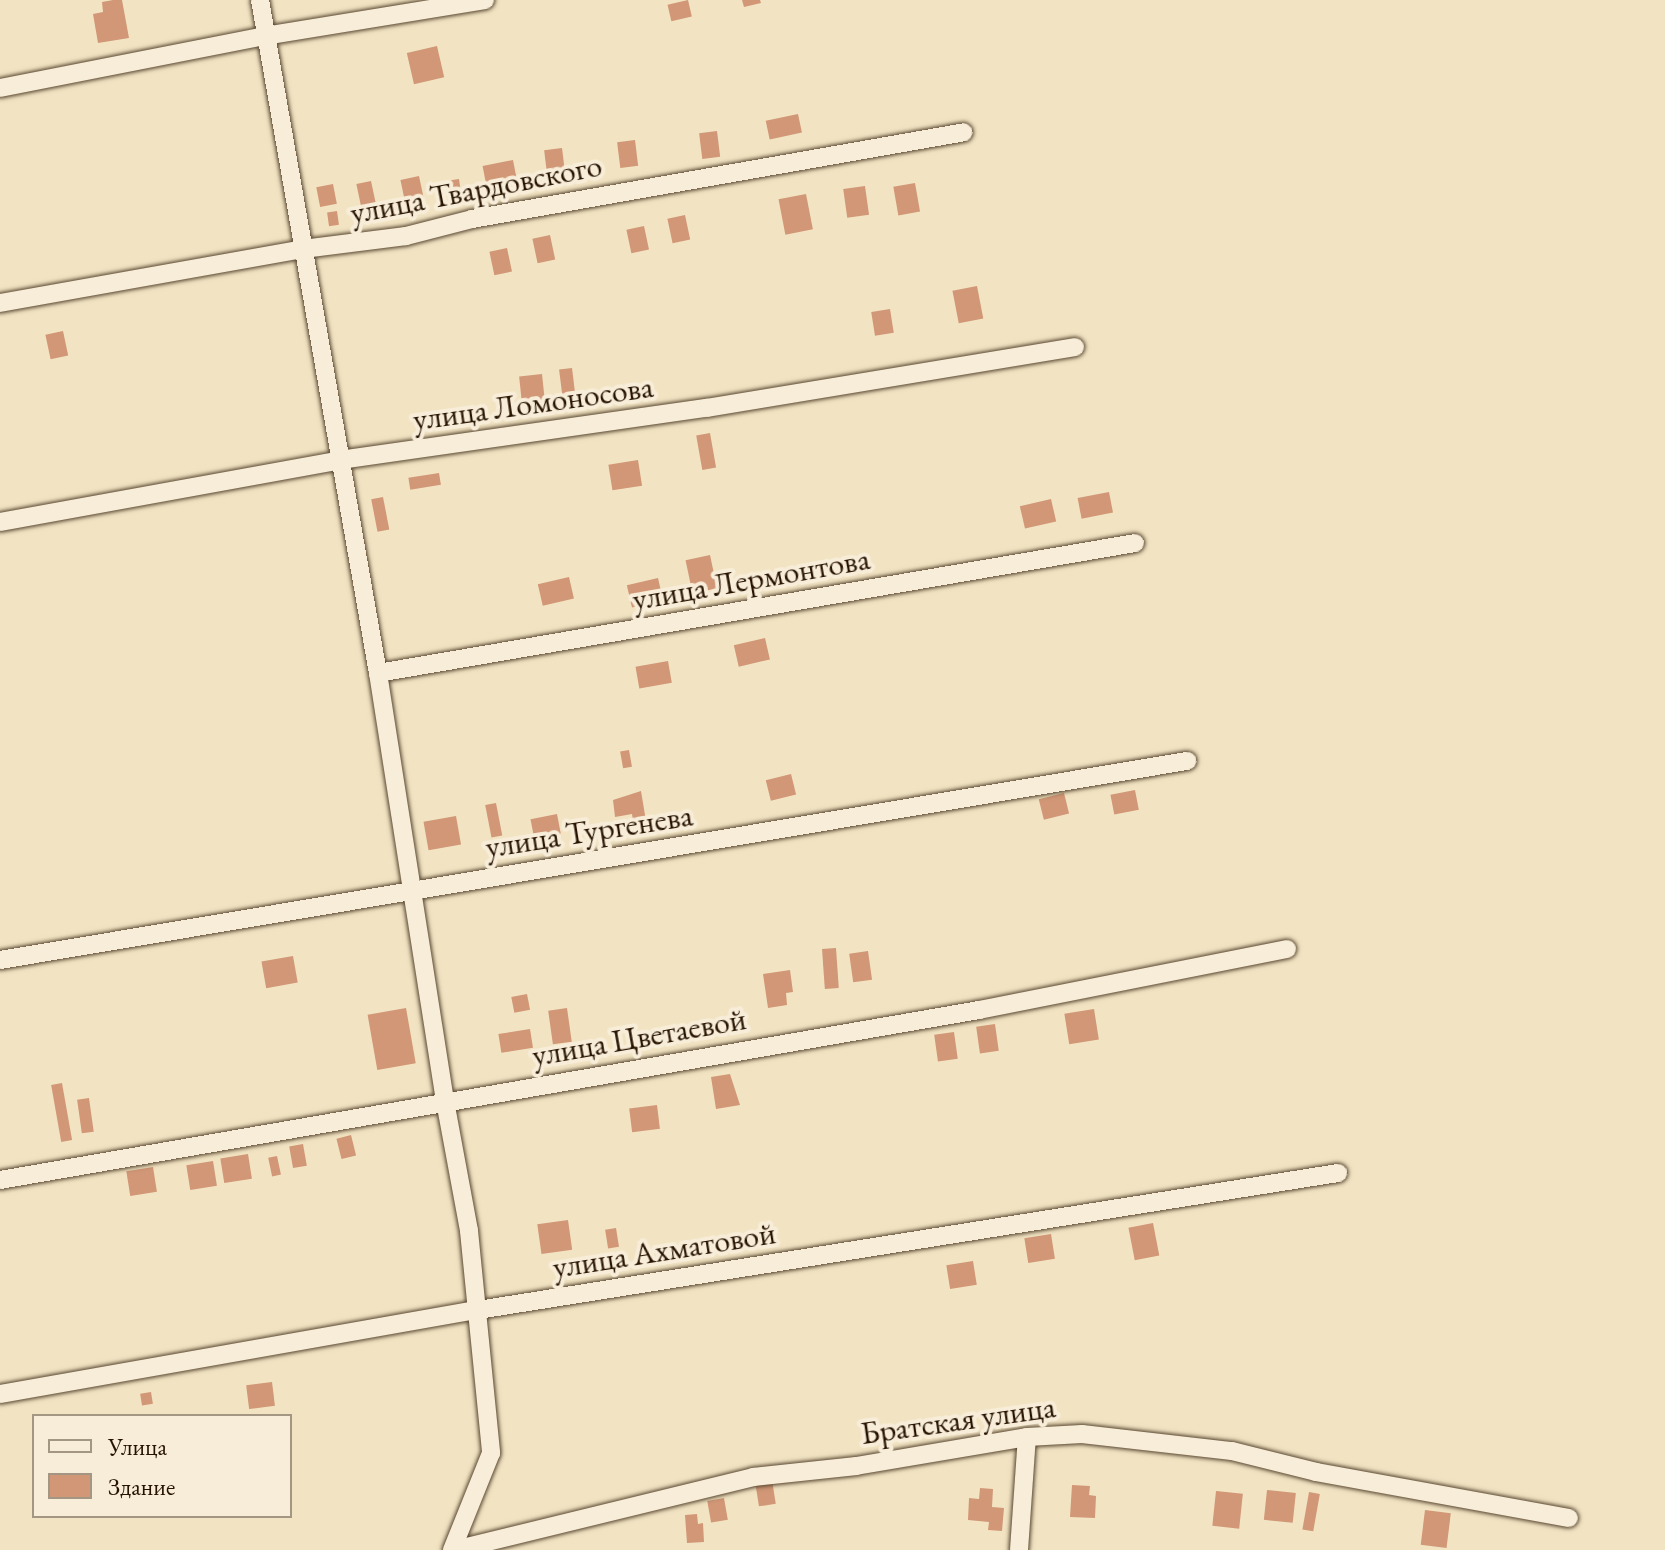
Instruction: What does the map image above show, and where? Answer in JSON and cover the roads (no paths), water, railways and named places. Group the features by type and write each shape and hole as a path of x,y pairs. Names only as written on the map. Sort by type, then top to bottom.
{"street":[{"path":"260,0 378,673 445,1101 469,1231 491,1453 453,1550"},
{"path":"0,88 265,36 485,0"},
{"name":"улица Твардовского","path":"0,303 303,249 406,236 472,219 963,132"},
{"name":"улица Ломоносова","path":"0,522 340,460 707,408 1075,347"},
{"name":"улица Лермонтова","path":"378,673 1135,543"},
{"name":"улица Тургенева","path":"0,960 413,889 826,824 1187,761"},
{"name":"улица Цветаевой","path":"0,1180 979,1010 1287,949"},
{"name":"улица Ахматовой","path":"0,1394 478,1310 1338,1173"},
{"name":"Братская улица","path":"453,1550 753,1477 856,1466 1027,1437 1082,1434 1232,1451 1316,1472 1569,1518"},
{"path":"1019,1550 1027,1437"}]}
